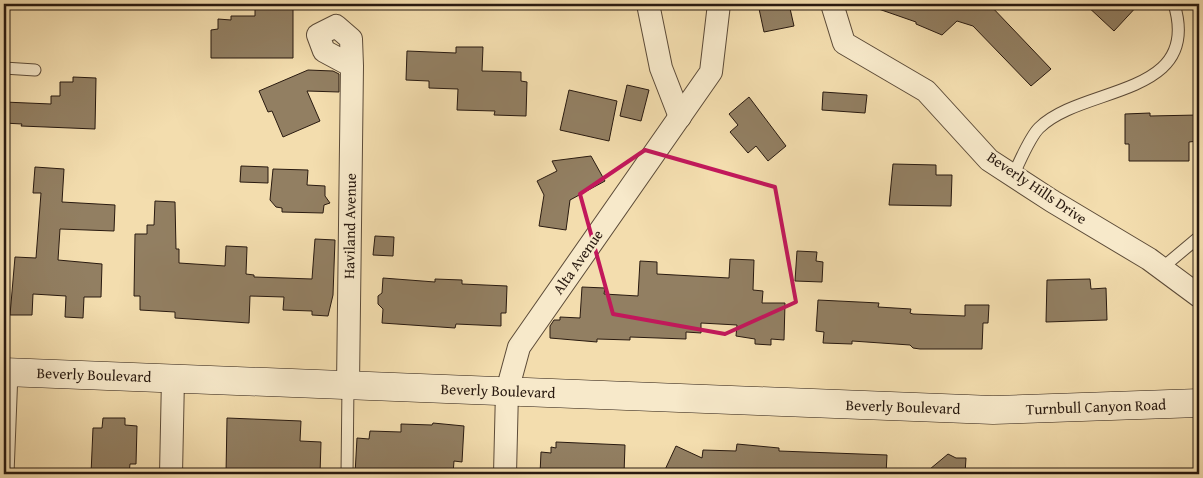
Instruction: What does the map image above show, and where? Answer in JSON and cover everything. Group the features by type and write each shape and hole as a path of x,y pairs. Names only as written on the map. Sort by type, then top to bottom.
{"street":[{"path":"648,4 661,68 680,117"},
{"name":"Alta Avenue","path":"505,474 507,391 519,347 710,72 719,4"},
{"name":"Beverly Hills Drive","path":"832,4 844,43 926,91 989,160 1162,268 1199,296"},
{"name":"Haviland Avenue","path":"348,385 352,66"},
{"name":"Beverly Boulevard","path":"8,372 993,410"},
{"path":"171,474 173,378"},
{"name":"Turnbull Canyon Road","path":"993,410 1199,403"}],"lane":[{"path":"1013,175 1039,128 1068,109 1146,84 1170,70 1182,48 1183,24 1174,4"},
{"path":"4,68 35,70"},
{"path":"1162,268 1199,237"},
{"path":"8,372 8,474"},
{"path":"347,474 348,385"}],"highlighted area":[{"path":"645,150 775,187 796,302 725,334 613,314 580,194"}],"building":[{"path":"255,4 293,4 293,58 211,58 211,30 218,29 218,19 231,20 231,16 255,16"},
{"path":"758,4 789,4 794,26 764,32"},
{"path":"870,4 989,4 1051,69 1031,86 973,26 957,21 942,35 916,24 916,22 870,6"},
{"path":"1085,4 1139,4 1114,31"},
{"path":"456,47 483,47 482,71 521,72 521,81 527,82 526,116 494,115 495,111 457,110 458,89 429,88 429,81 406,80 407,51 456,53"},
{"path":"308,70 333,71 339,74 339,92 307,91 320,121 283,137 272,111 268,112 259,91"},
{"path":"73,77 96,78 95,129 21,126 22,124 4,123 4,102 51,104 51,96 60,96 60,82 73,82"},
{"path":"627,85 649,90 641,121 620,116"},
{"path":"569,90 617,101 609,141 560,130"},
{"path":"823,92 867,95 865,113 822,110"},
{"path":"749,97 786,146 768,161 756,146 748,153 730,132 738,125 729,114"},
{"path":"1150,113 1150,116 1198,115 1198,141 1189,142 1189,161 1129,161 1129,144 1125,144 1125,114"},
{"path":"591,156 605,181 570,200 566,230 539,226 544,195 537,181 557,171 552,161"},
{"path":"893,164 936,165 936,175 952,175 951,206 889,205"},
{"path":"241,166 268,167 268,183 240,182"},
{"path":"35,167 64,169 62,202 115,205 114,231 60,229 58,260 102,264 101,297 84,297 83,318 65,317 66,296 33,294 32,315 10,315 15,257 36,258 41,193 33,193"},
{"path":"273,169 308,170 307,185 325,186 325,196 330,203 324,205 323,213 282,212 282,208 276,207 270,200"},
{"path":"155,201 175,202 176,249 179,249 179,263 225,266 226,246 247,247 246,274 254,275 254,277 312,279 315,239 335,240 333,295 328,316 312,315 312,311 283,310 284,297 250,296 249,323 175,318 175,312 140,310 140,296 134,296 135,234 147,234 147,225 154,225"},
{"path":"375,236 394,237 393,256 373,255"},
{"path":"797,251 817,252 816,261 823,262 822,282 795,281"},
{"path":"730,259 754,260 753,290 763,291 762,303 785,303 784,340 771,339 771,345 755,344 755,339 736,336 737,325 701,323 701,333 686,332 686,339 630,337 630,340 597,339 597,342 550,338 550,326 554,320 560,320 560,317 580,318 582,287 605,288 604,294 638,296 640,261 657,262 657,274 729,278"},
{"path":"383,278 435,282 435,279 462,280 462,284 507,286 506,313 501,313 501,326 456,324 455,328 382,323 383,309 378,304 378,296 382,293"},
{"path":"1090,279 1091,289 1106,288 1107,320 1046,322 1047,280"},
{"path":"818,300 879,303 878,307 911,309 910,313 913,314 965,316 965,305 989,305 988,323 983,323 982,349 920,349 913,348 910,345 852,341 852,344 823,343 824,332 816,331"},
{"path":"103,418 125,418 125,425 137,426 136,464 130,464 129,474 91,474 93,428 102,428"},
{"path":"227,418 301,421 300,441 321,442 320,474 226,474"},
{"path":"433,423 464,426 462,462 454,461 453,474 355,474 357,438 369,439 370,431 401,432 401,424 432,425"},
{"path":"556,442 625,445 624,474 540,474 541,452 551,453 551,447 556,448"},
{"path":"737,444 779,448 779,451 887,455 886,474 663,474 676,446 702,458 703,450 736,451"},
{"path":"948,454 956,458 966,458 965,474 924,474"}]}
